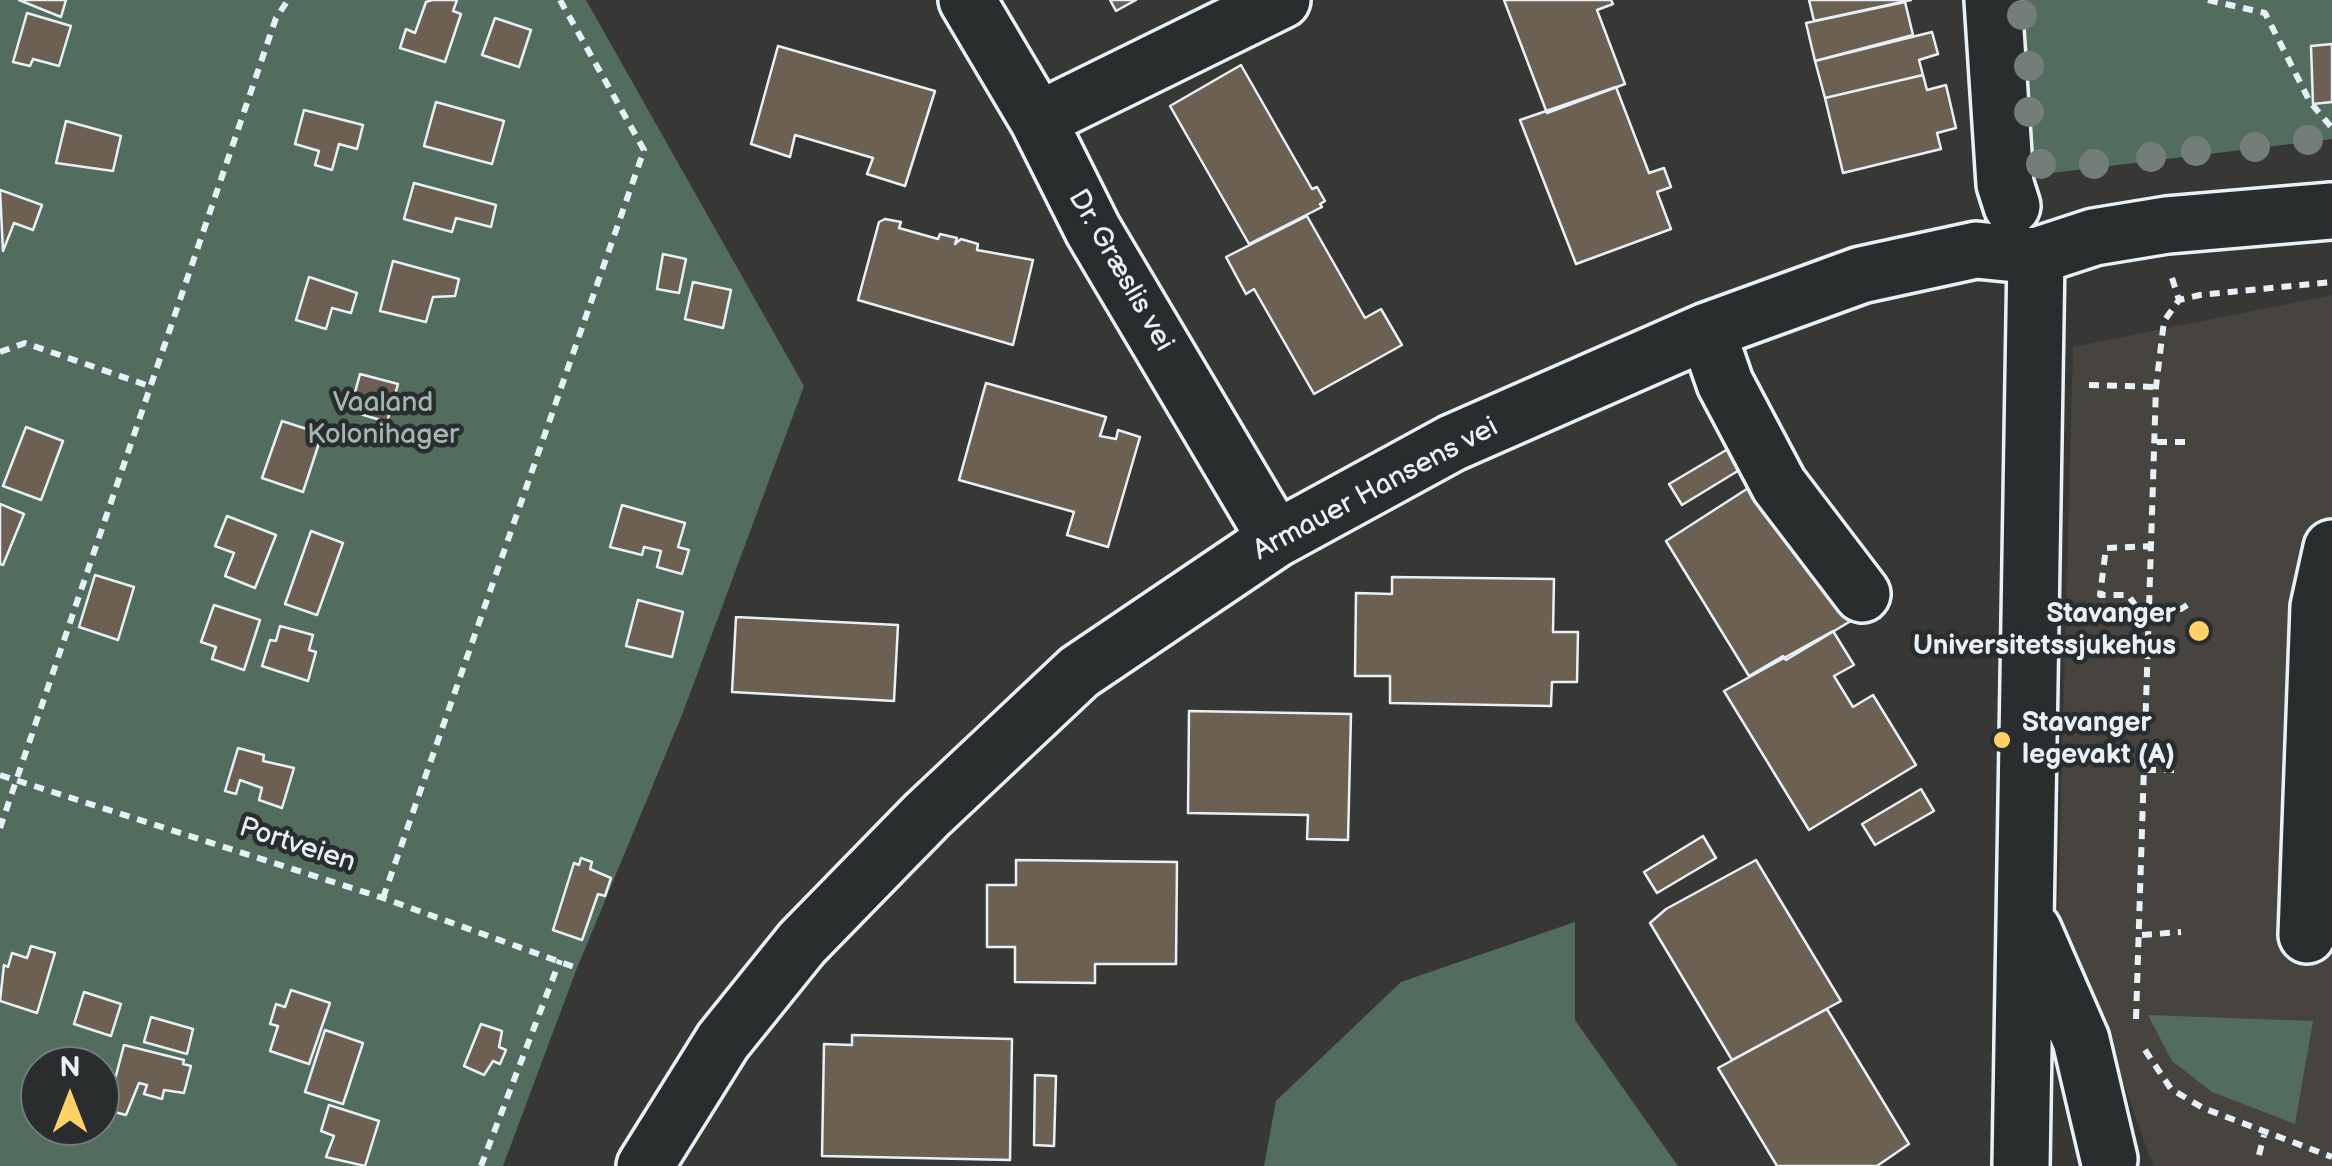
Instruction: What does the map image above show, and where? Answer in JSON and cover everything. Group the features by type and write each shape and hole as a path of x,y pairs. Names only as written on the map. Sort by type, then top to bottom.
{"street":[{"name":"Dr. Græslis vei","path":"967,0 1038,120 1093,230 1276,539"},
{"path":"1038,120 1282,0"},
{"path":"1993,0 2005,184 2012,206"},
{"name":"Armauer Hansens vei","path":"645,1166 746,1013 802,943 928,815 1079,672 1276,539 1452,443 1707,331 1905,263 1976,250 2036,256 2094,238 2167,225 2332,211"},
{"path":"2021,1166 2036,256"},
{"path":"1707,331 1724,383 1780,486 1862,594"},
{"path":"2307,934 2319,607 2332,548"},
{"path":"2028,918 2082,1040 2113,1163 2069,1152 2042,1166"}],"path":[{"path":"0,828 276,18 288,0"},
{"path":"383,898 644,150 560,0"},
{"path":"2208,0 2266,13 2310,102 2332,128"},
{"path":"2139,1033 2156,387 2164,321 2180,300 2332,282"},
{"path":"0,352 26,343 152,387"},
{"path":"2085,384 2156,387"},
{"path":"2157,442 2192,442"},
{"path":"2153,546 2106,548 2100,596 2128,596 2138,608 2181,610 2192,602"},
{"path":"2146,770 2181,770"},
{"name":"Portveien","path":"0,776 383,898 577,968"},
{"path":"2142,934 2182,932"},
{"path":"481,1166 560,960"},
{"path":"2141,1044 2171,1089 2203,1108 2264,1135 2332,1157"},
{"path":"2259,1156 2264,1135"}],"shaded area":[{"name":"Stavanger Universitetssjukehus","path":"2332,295 2332,1166 2153,1166 2099,1013 2058,914 2073,347"}],"green space":[{"name":"Vaaland Kolonihager","path":"0,0 586,0 804,386 682,715 577,968 503,1166 0,1166"},
{"path":"2023,0 2332,0 2332,139 2035,175"},
{"path":"1575,922 1575,1020 1678,1166 1264,1166 1276,1101 1401,982"},
{"path":"2148,1015 2313,1021 2295,1124 2212,1092 2172,1061"}],"building":[{"path":"19,0 66,0 61,17"},
{"path":"457,0 453,11 461,14 445,62 400,48 406,29 415,33 426,2"},
{"path":"1110,0 1136,0 1116,11"},
{"path":"1504,0 1611,0 1613,4 1597,10 1625,84 1547,113"},
{"path":"1809,0 1911,0 1814,21"},
{"path":"1905,2 1913,35 1815,61 1806,23"},
{"path":"27,13 71,26 59,66 33,59 30,66 13,62"},
{"path":"495,18 531,30 519,67 482,55"},
{"path":"1932,32 1938,54 1919,60 1923,75 1825,98 1815,61"},
{"path":"2332,44 2332,102 2313,104 2311,46"},
{"path":"778,46 935,91 905,186 867,174 873,158 795,135 790,157 751,144"},
{"path":"1241,65 1312,189 1317,187 1325,201 1320,204 1322,207 1249,244 1170,106"},
{"path":"1923,75 1927,90 1946,85 1956,128 1937,133 1941,149 1843,173 1825,98"},
{"path":"1616,87 1649,173 1664,168 1671,187 1657,192 1671,229 1576,264 1520,120"},
{"path":"436,102 504,121 492,164 424,146"},
{"path":"304,110 363,125 357,149 339,144 332,170 315,165 319,151 295,144"},
{"path":"66,121 121,136 113,171 56,163"},
{"path":"414,183 496,205 491,227 456,218 452,232 404,219"},
{"path":"0,190 42,205 33,230 14,223 3,251"},
{"path":"1307,216 1365,318 1381,309 1402,345 1314,394 1254,289 1246,294 1226,257"},
{"path":"879,222 901,222 899,228 938,239 940,234 957,238 955,244 961,239 978,244 977,250 1033,260 1013,345 858,300"},
{"path":"663,254 686,259 679,293 657,289"},
{"path":"393,261 459,279 455,296 433,297 426,322 380,311"},
{"path":"309,277 357,293 351,313 332,308 326,329 296,320"},
{"path":"693,282 731,290 723,328 685,319"},
{"path":"360,374 398,384 387,422 350,411"},
{"path":"986,383 1106,417 1100,436 1116,439 1118,430 1140,437 1108,547 1067,535 1074,512 959,480"},
{"path":"282,421 322,434 303,492 262,478"},
{"path":"26,427 63,441 41,500 3,486"},
{"path":"1728,449 1741,469 1682,505 1669,484"},
{"path":"1753,485 1859,616 1786,660 1783,656 1749,676 1666,541"},
{"path":"0,504 24,514 3,565 0,564"},
{"path":"622,505 685,523 678,547 689,550 682,574 657,567 661,551 644,547 642,555 610,547"},
{"path":"227,516 276,535 255,588 225,576 234,553 215,546"},
{"path":"311,531 343,543 317,615 285,604"},
{"path":"95,575 134,587 118,640 79,627"},
{"path":"1392,577 1554,579 1553,632 1578,632 1577,682 1552,682 1551,706 1390,703 1390,676 1355,676 1356,593 1392,594"},
{"path":"638,600 683,612 672,657 626,646"},
{"path":"214,605 260,620 244,670 212,659 216,647 201,642"},
{"path":"736,617 898,625 894,701 732,692"},
{"path":"280,626 313,635 309,650 316,652 308,681 262,666 270,640 276,641"},
{"path":"1833,631 1854,665 1834,676 1853,707 1873,695 1916,765 1809,830 1724,691"},
{"path":"1189,711 1351,714 1348,840 1307,839 1308,815 1188,813"},
{"path":"238,748 264,755 263,761 294,768 282,808 259,800 262,788 240,780 236,794 225,791"},
{"path":"1921,789 1934,811 1875,845 1862,824"},
{"path":"1703,836 1716,858 1657,893 1644,872"},
{"path":"581,858 592,862 590,869 611,878 605,896 598,894 582,940 553,930 574,863 579,865"},
{"path":"1016,860 1177,862 1176,964 1095,964 1095,983 1015,982 1015,947 987,947 987,885 1016,885"},
{"path":"1756,860 1841,1001 1732,1060 1650,923 1666,909"},
{"path":"31,946 55,953 37,1013 0,1001 4,965 8,967 12,953 27,958"},
{"path":"291,990 330,1003 309,1064 270,1051 278,1026 270,1024 276,1004 285,1007"},
{"path":"84,992 121,1004 111,1036 74,1024"},
{"path":"1827,1009 1909,1144 1877,1166 1777,1166 1718,1068"},
{"path":"151,1017 193,1029 187,1054 144,1042"},
{"path":"481,1024 502,1031 499,1047 506,1050 500,1064 493,1061 484,1075 464,1066"},
{"path":"325,1030 363,1043 343,1104 305,1092"},
{"path":"852,1035 1012,1039 1010,1160 822,1156 824,1044 852,1045"},
{"path":"124,1045 184,1060 183,1064 191,1066 184,1093 164,1090 162,1099 144,1094 147,1085 139,1083 126,1115 120,1113 120,1060"},
{"path":"1035,1075 1056,1076 1054,1146 1034,1145"},
{"path":"329,1105 379,1121 365,1166 326,1157 334,1136 321,1131"}],"place":[{"name":"Stavanger Universitetssjukehus","path":"2199,631"},
{"name":"Stavanger legevakt (A)","path":"2002,740"}]}
